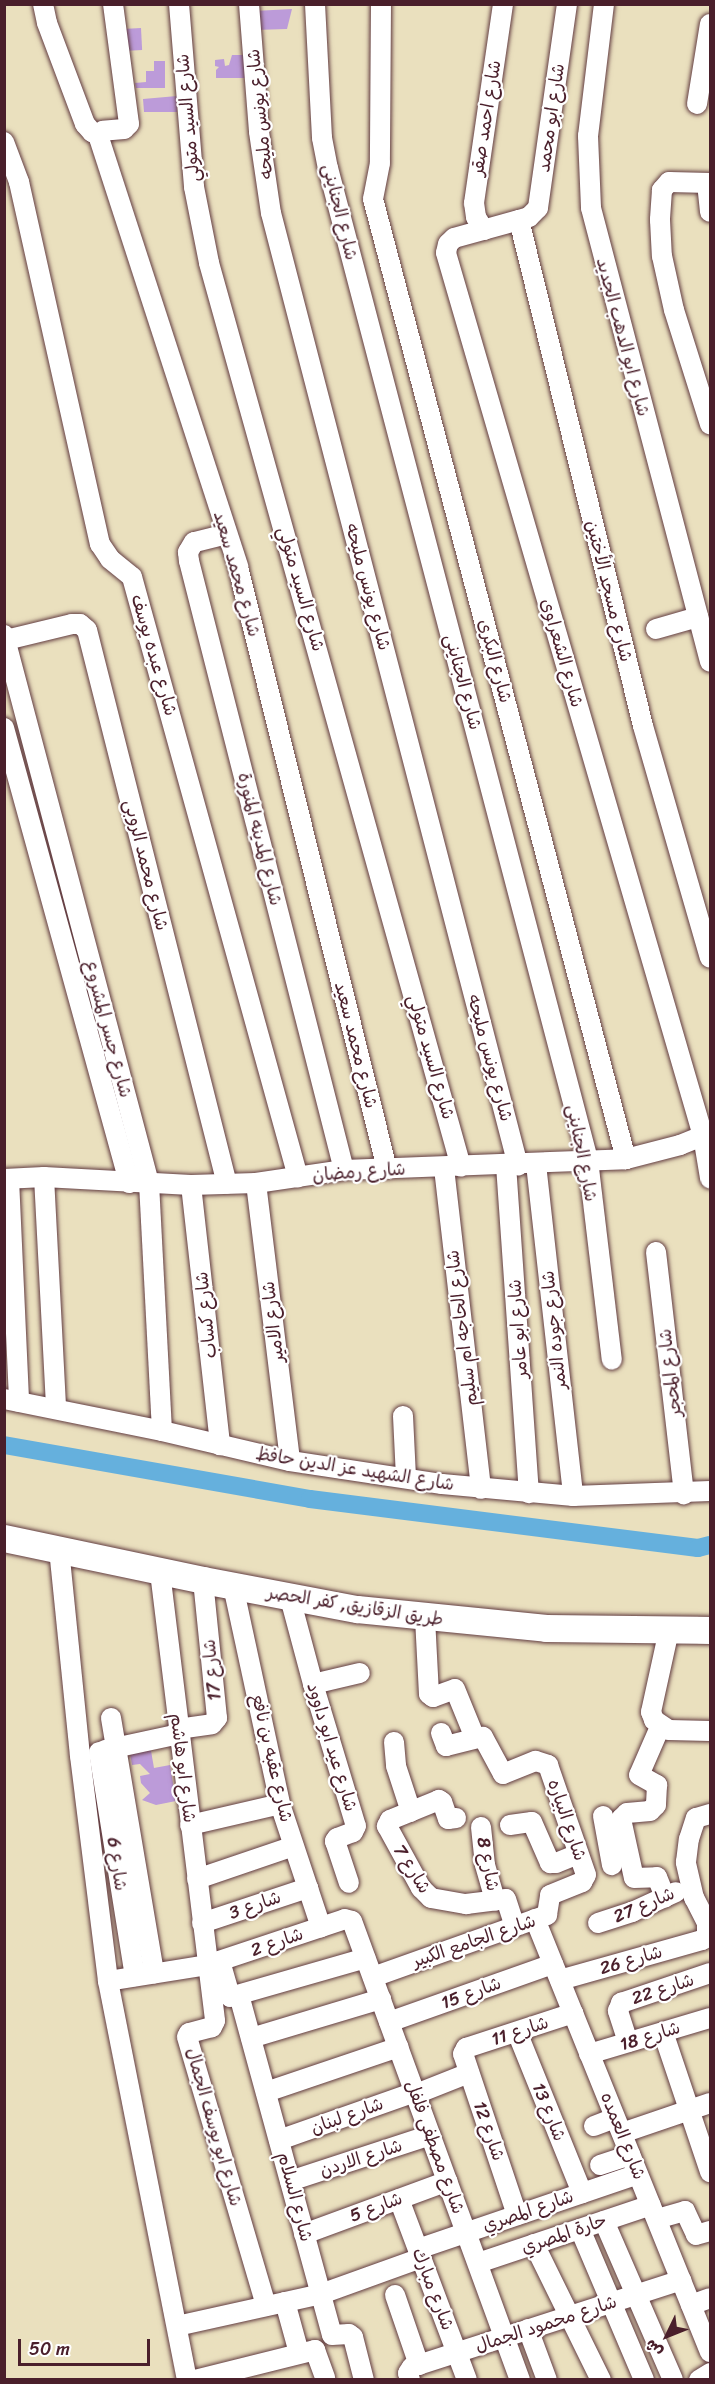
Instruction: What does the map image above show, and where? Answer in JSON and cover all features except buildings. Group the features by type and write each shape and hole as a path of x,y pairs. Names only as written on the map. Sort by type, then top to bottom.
{"main road":[{"name":"طريق الزقازيق, كفر الحصر","path":"4,1538 290,1598 425,1618 546,1628 711,1630"}],"street":[{"path":"43,4 47,23 85,124 92,132 99,135 103,131 124,129 129,124 113,4"},
{"name":"شارع السيد متولي","path":"179,4 194,187 209,263 452,1167"},
{"name":"شارع يونس مليحه","path":"249,4 259,132 271,213 520,1165"},
{"name":"شارع الجناينى","path":"315,4 322,138 328,168 588,1160 612,1360"},
{"name":"شارع البكرى","path":"381,4 380,163 374,199 626,1159"},
{"name":"شارع احمد صقر","path":"484,230 476,217 474,203 503,4"},
{"name":"شارع ابو محمد","path":"519,220 529,217 538,208 567,4"},
{"name":"شارع ابو الدهب الجديد","path":"604,4 588,136 591,208 711,662"},
{"path":"697,104 711,24"},
{"name":"شارع محمد سعيد","path":"99,135 246,598 387,1169"},
{"name":"شارع عبده يوسف","path":"4,142 19,182 100,544 110,559 132,577 298,1177"},
{"path":"711,212 709,183 674,180 665,185 662,190 660,220 662,256 674,310 711,424"},
{"name":"شارع الشعراوى","path":"519,220 454,238 448,244 446,253 707,1134 711,1178"},
{"name":"شارع مسجد الأختين","path":"519,220 643,726 711,958"},
{"name":"شارع المدينه المنورة","path":"227,534 194,542 188,552 189,561 344,1170"},
{"path":"656,629 698,617"},
{"name":"شارع محمد الروبى","path":"5,638 76,623 87,630 227,1184"},
{"name":"شارع جسر المشروع","path":"5,638 148,1183 162,1431"},
{"name":"شارع جسر المشروع","path":"4,728 129,1183"},
{"name":"شارع رمضان","path":"7,1179 44,1178 191,1185 256,1183 344,1170 520,1165 626,1159 680,1145 707,1134"},
{"name":"شارع ابو عامر","path":"520,1165 529,1493"},
{"name":"شارع جوده النمر","path":"520,1165 573,1496"},
{"name":"شارع الحاجه ام سليم","path":"452,1167 481,1489"},
{"path":"44,1178 56,1409"},
{"path":"7,1179 12,1400"},
{"name":"شارع الامير","path":"256,1183 290,1461"},
{"name":"شارع كساب","path":"191,1185 220,1445"},
{"name":"شارع المحجر","path":"656,1252 684,1494"},
{"name":"شارع الشهيد عز الدين حافظ","path":"12,1400 162,1431 290,1461 481,1489 573,1496 684,1494 711,1491"},
{"path":"403,1416 406,1478"},
{"path":"59,1549 99,1752 108,1981 187,2379"},
{"name":"شارع ابو هاشم","path":"160,1572 202,1923 214,1963"},
{"name":"شارع 17","path":"178,1731 212,1724 217,1718 203,1580"},
{"name":"شارع عقبه بن نافع","path":"233,1586 280,1804 321,1927"},
{"name":"شارع عيد ابو داوود","path":"290,1598 313,1684 356,1826 353,1832 335,1841 349,1883"},
{"path":"425,1618 429,1694 433,1697 455,1689 475,1738 446,1746 441,1733"},
{"path":"669,1630 651,1712 660,1727 669,1730 711,1731"},
{"path":"313,1684 360,1672"},
{"path":"99,1752 111,1718"},
{"path":"621,1862 621,1819 627,1813 650,1811 656,1805 657,1785 639,1775 660,1727"},
{"path":"99,1752 178,1731"},
{"name":"شارع البياره","path":"475,1738 485,1739 503,1774 536,1761 548,1765 586,1875"},
{"path":"394,1742 396,1766 411,1812"},
{"name":"شارع 6","path":"99,1752 145,1975"},
{"name":"شارع 7","path":"456,1818 447,1819 441,1800 390,1820 387,1826 425,1894 437,1901 466,1904 495,1901"},
{"path":"190,1825 280,1804"},
{"path":"689,1884 687,1862 689,1839 697,1816 711,1814"},
{"path":"603,1816 621,1862 634,1878 659,1879 665,1897"},
{"path":"510,1825 532,1822 550,1863 579,1854"},
{"name":"شارع 8","path":"481,1827 485,1865 495,1901"},
{"path":"197,1879 294,1846"},
{"path":"586,1875 621,1862"},
{"name":"شارع الجامع الكبير","path":"373,1977 549,1914 548,1898 551,1894 582,1882 586,1875"},
{"name":"شارع 27","path":"598,1923 665,1897 689,1884"},
{"name":"شارع 26","path":"556,1972 702,1940 709,1929 689,1884"},
{"name":"شارع 3","path":"202,1923 308,1888"},
{"path":"495,1901 504,1898 509,1901 516,1927"},
{"name":"شارع 2","path":"108,1981 214,1963 345,1919"},
{"name":"شارع مصطفى فلفل","path":"345,1919 354,1924 520,2379"},
{"name":"شارع العمده","path":"535,1919 711,2352"},
{"path":"214,1963 229,1996 366,1958"},
{"name":"شارع ابو يوسف الجمال","path":"214,1963 214,2024 209,2028 189,2033 187,2037 276,2304"},
{"name":"شارع 15","path":"389,2022 556,1972"},
{"name":"شارع 22","path":"628,2042 618,2011 621,2003 711,1973"},
{"name":"شارع السلام","path":"239,1995 332,2336 349,2334 353,2337 364,2379"},
{"path":"251,2038 381,1999"},
{"name":"شارع 11","path":"466,2048 573,2013"},
{"name":"شارع 18","path":"589,2054 711,2018"},
{"name":"شارع 13","path":"517,2031 582,2193"},
{"path":"663,2032 711,2172"},
{"path":"266,2092 399,2047"},
{"name":"شارع 12","path":"466,2048 463,2054 517,2215"},
{"name":"شارع لبنان","path":"279,2140 469,2073"},
{"path":"594,2126 619,2125 711,2103"},
{"name":"شارع الاردن","path":"290,2181 431,2135"},
{"path":"600,2165 630,2155"},
{"name":"شارع المصري","path":"177,2326 321,2294 467,2232 638,2174"},
{"name":"شارع 5","path":"304,2234 448,2181"},
{"name":"شارع مبارك","path":"399,2199 467,2379"},
{"name":"حارة المصري","path":"478,2263 604,2221 654,2212 685,2211 696,2235 711,2231"},
{"path":"604,2221 673,2379"},
{"path":"580,2229 644,2379"},
{"path":"534,2244 601,2379"},
{"name":"شارع محمود الجمال","path":"414,2371 457,2352 681,2280"},
{"path":"394,2295 414,2371"},
{"path":"691,2305 711,2298"},
{"path":"276,2304 299,2353"},
{"path":"528,2330 547,2379"},
{"path":"195,2379 316,2350 325,2378"},
{"path":"699,2379 711,2373"}],"waterway":[{"path":"4,1445 310,1499 698,1548 710,1545"}]}
